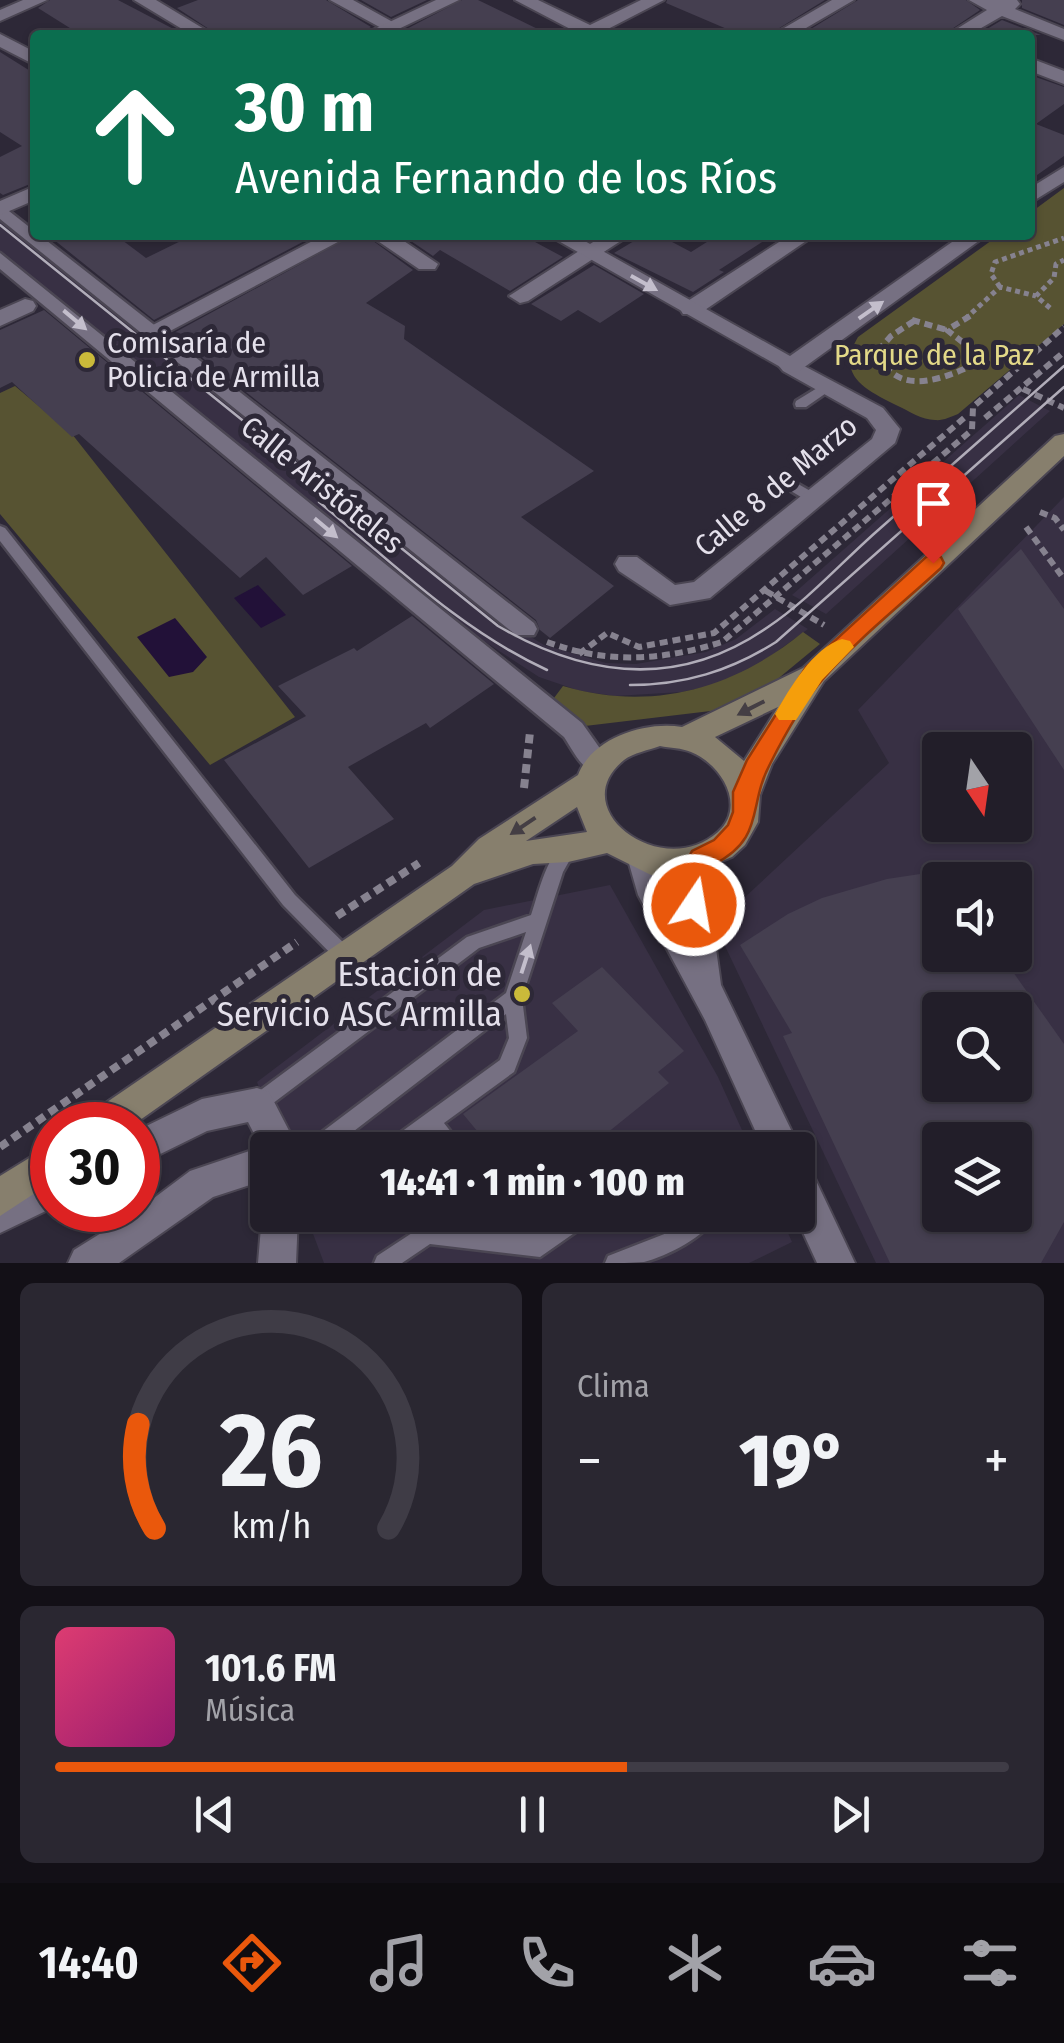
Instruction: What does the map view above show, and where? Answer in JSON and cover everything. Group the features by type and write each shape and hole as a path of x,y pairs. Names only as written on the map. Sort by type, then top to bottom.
{"main road":[{"path":"684,738 743,713 814,674 1064,442"},
{"path":"593,774 588,804 594,823 608,840 644,860 663,863 701,859 723,848 738,831 746,812 746,792 759,760 814,674"},
{"path":"137,1102 463,875 490,848 593,774 614,749 635,739 660,735 684,738 725,758 738,773 746,792"},
{"path":"463,875 534,851 568,850 608,840"},
{"path":"0,1198 30,1177"}],"street":[{"path":"0,16 38,0"},
{"path":"143,0 196,30"},
{"path":"339,0 391,26"},
{"path":"382,30 450,0"},
{"path":"524,0 583,30"},
{"path":"599,30 655,0"},
{"path":"790,30 846,0"},
{"path":"978,0 1011,5 1064,35"},
{"path":"966,30 1011,5"},
{"path":"0,39 30,57"},
{"path":"1035,66 1059,76"},
{"path":"1035,87 1059,76"},
{"path":"1035,193 1064,172"},
{"path":"0,209 30,194"},
{"name":"Calle Aristóteles","path":"0,209 30,232"},
{"name":"Calle Aristóteles","path":"41,240 158,328 525,629"},
{"path":"158,328 330,240"},
{"path":"388,240 427,264"},
{"name":"Calle 8 de Marzo","path":"569,240 876,412 888,429 883,444 701,591 670,595 628,564"},
{"path":"520,296 610,240"},
{"path":"690,309 796,240"},
{"path":"792,366 969,240"},
{"name":"Calle Aristóteles","path":"0,259 572,730 593,774"},
{"path":"0,319 25,306"},
{"path":"701,859 694,905 705,987"},
{"path":"644,860 646,877 671,936 705,987 773,1132"},
{"path":"160,1137 202,1116 256,1104 271,1132"},
{"path":"87,1263 203,1183 250,1168"},
{"path":"0,1216 30,1201"},
{"path":"815,1218 836,1263"},
{"path":"277,1263 279,1232"}],"lane":[{"path":"800,404 827,386"},
{"path":"791,485 816,500"},
{"path":"0,531 290,900 346,957"},
{"path":"417,1132 507,1066 518,1038 513,998 555,870 568,850"},
{"path":"256,1104 474,942 539,920"},
{"path":"349,1132 513,998"},
{"path":"431,1122 440,1132"},
{"path":"527,1232 540,1247"},
{"path":"384,1263 428,1234 540,1247 560,1232"},
{"path":"615,1263 674,1240 684,1232"},
{"path":"505,1245 522,1263"}],"path":[{"path":"1050,308 1036,296 1000,287 991,274 995,262 1064,238"},
{"path":"1036,296 1054,278 1056,264 1064,260"},
{"path":"948,330 976,312 1000,287"},
{"path":"880,304 914,321 948,330 970,348 991,357 938,380 910,382 882,365 877,352 890,336 914,321"},
{"path":"578,655 642,661 682,656 722,642 972,430 974,407 1064,328"},
{"path":"985,418 1064,352"},
{"path":"1023,389 1063,406"},
{"path":"944,434 964,418"},
{"path":"1040,512 1055,518 1064,530"},
{"path":"1026,527 1064,578"},
{"path":"766,591 834,631"},
{"path":"519,793 528,785 531,723"},
{"path":"0,1148 317,928 426,859"}],"shaded area":[{"path":"0,216 513,626 544,645 606,663 636,664 706,652 736,639 775,609 808,629 750,671 719,684 682,692 615,696 580,691 539,677 473,634 0,251"},
{"path":"1019,395 1050,411 826,614 792,595"},
{"path":"1064,497 1064,1263 876,1263 715,925 889,763 858,710"},
{"path":"258,585 286,615 261,628 234,598"},
{"path":"175,618 207,657 193,672 169,677 137,637"},
{"name":"Estación de Servicio ASC Armilla","path":"610,885 718,1077 743,1132 275,1132 257,1082 484,910"},
{"path":"312,1232 788,1232 792,1242 749,1263 324,1263"}],"green space":[{"name":"Parque de la Paz","path":"1064,188 1064,324 958,414 944,419 916,415 857,380 850,362 858,337 992,240 1035,240 1035,209"},
{"path":"15,386 72,434 295,717 210,765 0,514 0,393"},
{"path":"803,632 820,644 774,682 719,710 585,726 551,702 563,686 628,697 690,690 749,668"}],"building":[{"path":"50,0 118,0 175,30 73,30 38,8"},
{"path":"198,0 326,0 371,27 210,30 177,8"},
{"path":"361,0 427,0 391,17"},
{"path":"462,0 478,0 540,30 405,30"},
{"path":"825,0 776,30 729,30 666,3"},
{"path":"858,0 966,0 980,10 950,30 809,30"},
{"path":"1022,0 1064,0 1064,25 1022,8"},
{"path":"1002,20 1028,30 985,30"},
{"path":"0,52 30,71 30,184 3,195 0,157 22,146 0,132"},
{"path":"1035,77 1064,87 1064,104 1036,124 1064,135 1064,156 1035,176"},
{"path":"54,240 122,240 146,258 183,240 306,240 154,320"},
{"path":"345,240 372,240 413,270 366,303 405,326 404,339 594,471 521,517 614,586 550,638 536,620 172,334"},
{"path":"409,240 531,240 563,257 510,291 440,250 433,256"},
{"path":"636,240 668,240 691,252 710,240 765,240 693,292 614,253"},
{"path":"594,265 644,294 600,323 578,310 561,321 531,304"},
{"path":"44,310 352,566 303,595 266,557 240,578 79,434 72,437 12,382 0,388 0,330"},
{"path":"1021,549 1064,609 1064,770 958,609"},
{"path":"412,616 494,684 430,728 426,723 348,767 394,819 309,868 224,760 306,716 278,686 354,648 357,651"},
{"path":"922,874 922,972 1013,972 1027,992 922,992 922,1102 1032,1102 1032,999 1064,1044 1064,1222 1041,1263 890,1263 783,1036 792,1033 740,945 788,914 822,898 887,879"},
{"path":"602,967 684,1051 658,1072 669,1083 608,1132 478,1132 463,1114 578,1031 552,1003"}],"tram line":[{"path":"0,225 498,626 532,644 599,666 667,668 734,647 768,627 810,594 1064,366"},
{"path":"630,685 706,674 776,642 1064,387"},
{"path":"319,502 456,615 547,670"}],"slow traffic":[{"path":"787,714 814,674 842,647"}],"place":[{"name":"Comisaría de Policía de Armilla","path":"87,360"},
{"name":"Estación de Servicio ASC Armilla","path":"522,994"}],"route":[{"path":"694,905 701,859 723,848 738,831 746,812 746,792 759,760 814,674 933,563"}]}
